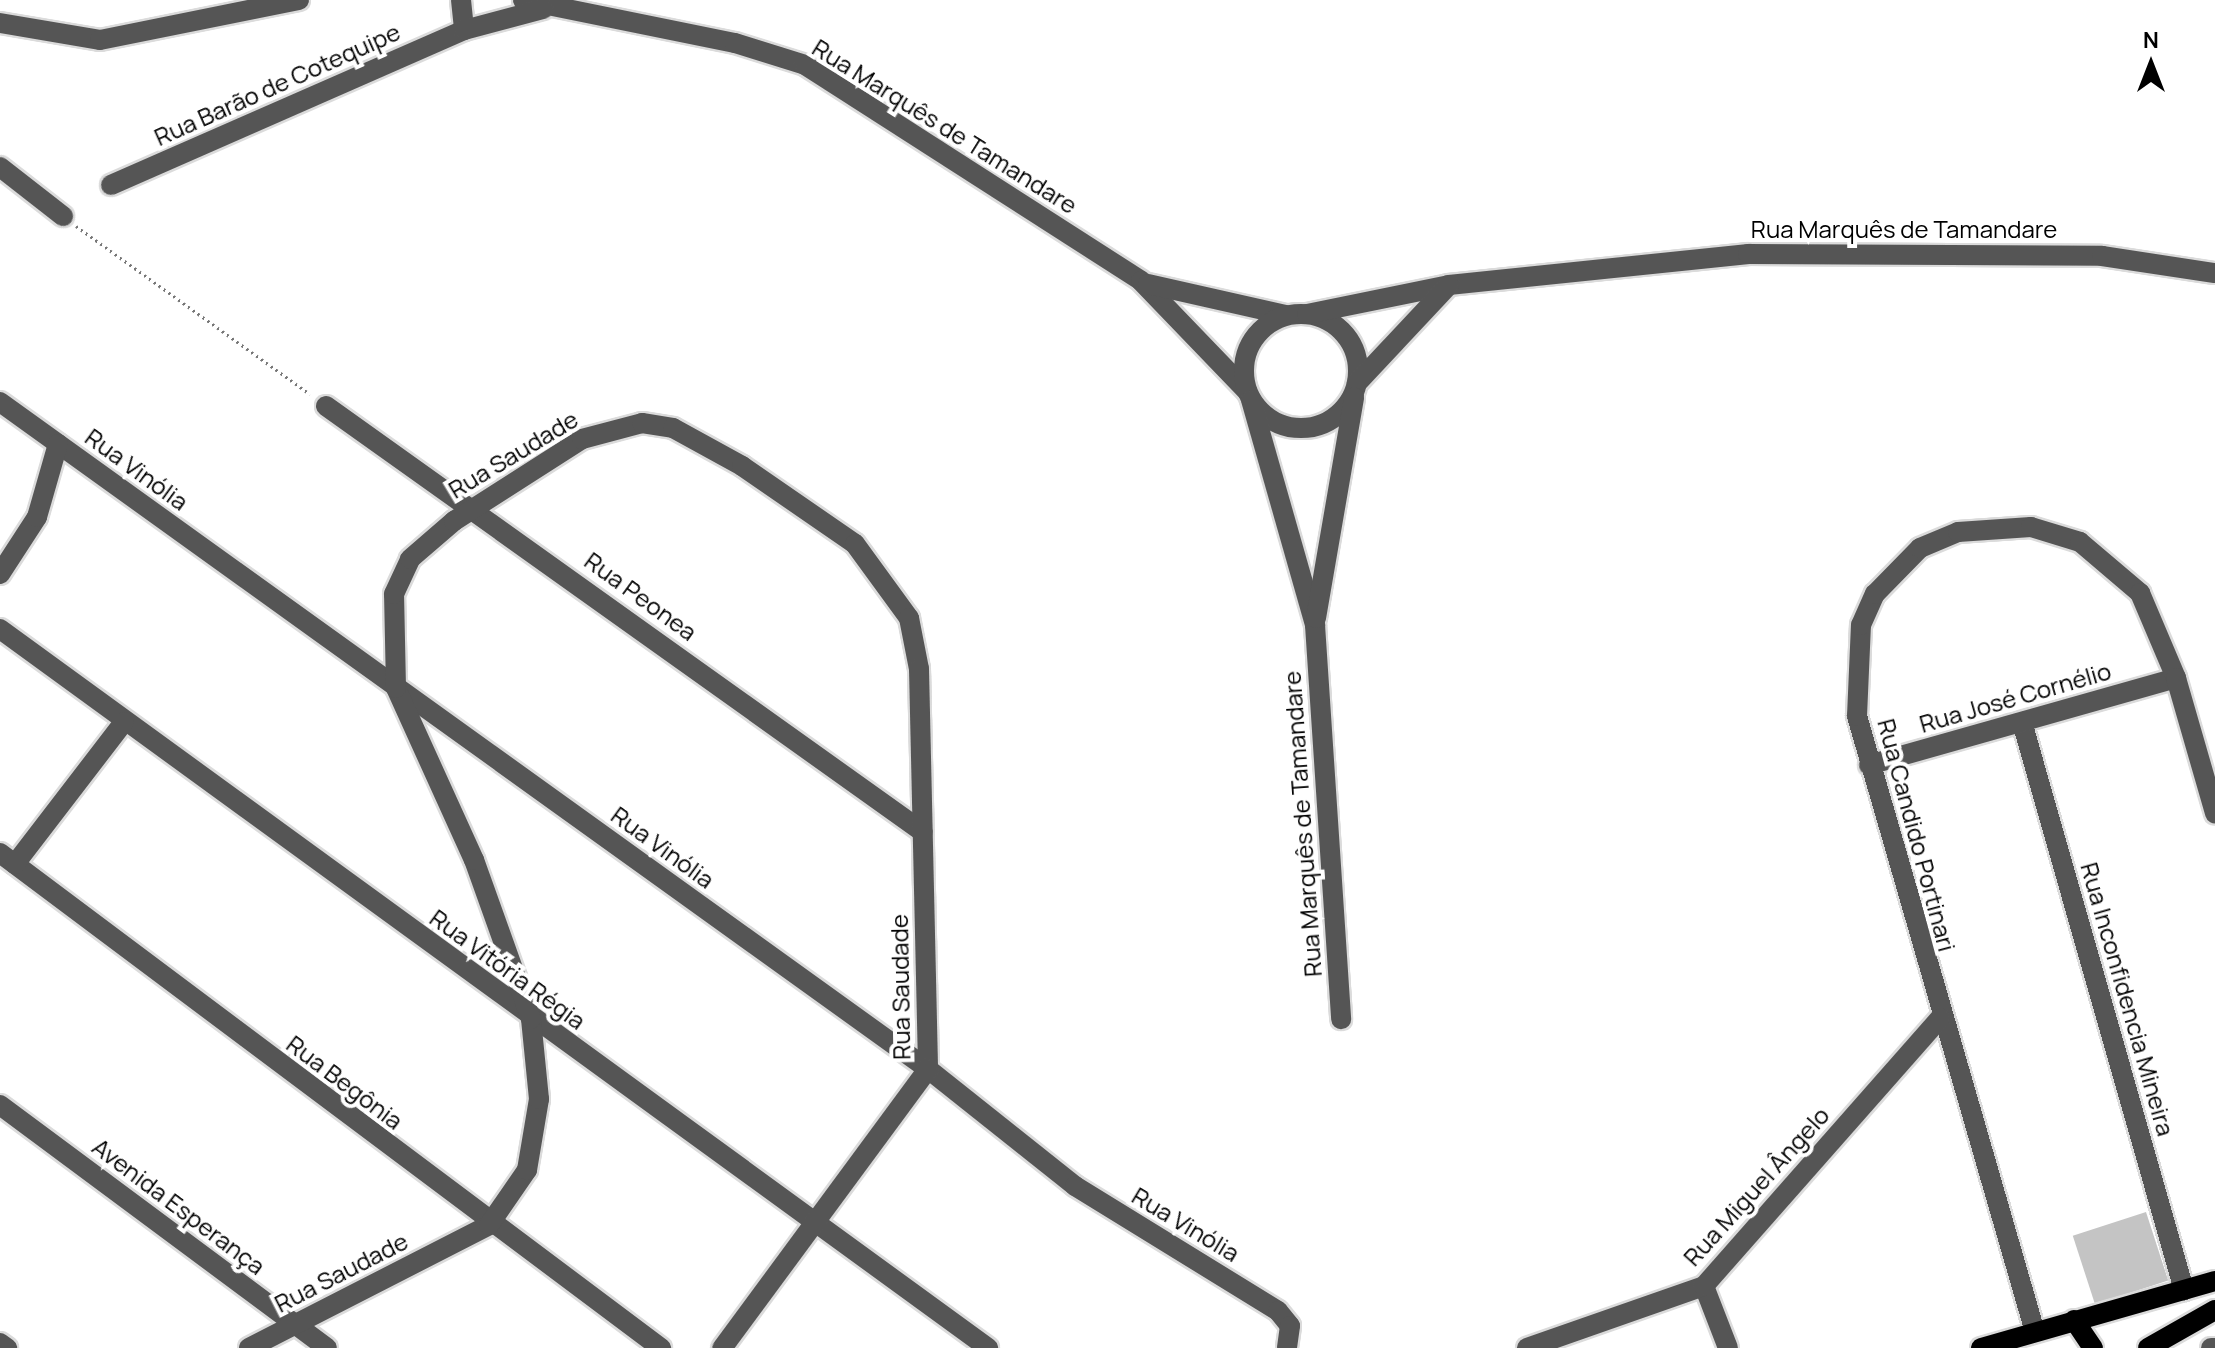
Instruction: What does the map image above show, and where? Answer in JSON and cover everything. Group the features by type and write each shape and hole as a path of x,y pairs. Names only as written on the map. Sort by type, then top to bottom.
{"main road":[{"path":"1981,1348 2215,1281"},
{"path":"2148,1348 2215,1310"},
{"path":"2074,1320 2093,1348"}],"street":[{"path":"0,23 100,40 299,0"},
{"path":"461,0 464,30"},
{"name":"Rua Marquês de Tamandare","path":"523,0 735,43 805,65 1141,281 1249,396 1315,625 1341,1019"},
{"name":"Rua Barão de Cotequipe","path":"111,185 464,30 554,7"},
{"path":"0,167 63,216"},
{"name":"Rua Marquês de Tamandare","path":"1141,281 1297,315 1449,285 1821,251 2149,259 2215,273"},
{"path":"1356,387 1357,356 1343,332 1297,315 1250,345 1249,396 1278,424 1315,427 1346,407 1356,387 1449,285"},
{"name":"Rua Marquês de Tamandare","path":"1315,625 1356,387"},
{"name":"Rua Vinólia","path":"0,402 928,1069 1075,1186 1278,1311 1289,1341"},
{"name":"Rua Peonea","path":"326,406 923,832"},
{"name":"Rua Saudade","path":"249,1348 489,1225 527,1170 537,1137 531,1019 474,860 396,688 391,614 401,574 424,543 582,439 642,423 673,428 828,522 883,573 909,618 923,716 928,1069 722,1348"},
{"path":"0,574 37,517 58,444"},
{"name":"Rua Candido Portinari","path":"2035,1332 1940,1018 1869,765 1856,702 1861,625 1894,570 1958,532 2031,527 2080,542 2140,593 2176,678 2215,813"},
{"name":"Rua Vitória Régia","path":"0,629 531,1019 988,1348"},
{"name":"Rua José Cornélio","path":"1869,765 2176,678"},
{"path":"7,858 124,722"},
{"name":"Rua Inconfidencia Mineira","path":"2022,722 2184,1290"},
{"name":"Rua Begônia","path":"7,858 489,1225 661,1348"},
{"name":"Rua Miguel Ângelo","path":"1527,1348 1704,1286 1940,1018"},
{"name":"Avenida Esperança","path":"0,1105 327,1348"},
{"path":"1704,1286 1728,1348"},
{"path":"0,1343 7,1348"}],"path":[{"path":"63,216 326,406"}],"building":[{"path":"2146,1212 2168,1280 2095,1304 2073,1236"}]}
